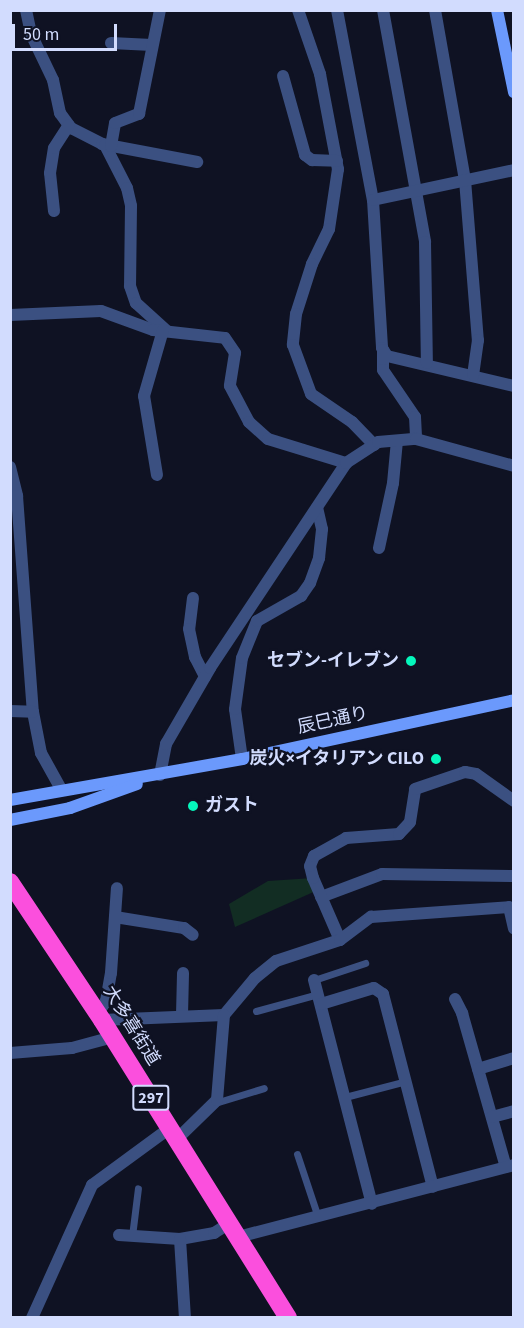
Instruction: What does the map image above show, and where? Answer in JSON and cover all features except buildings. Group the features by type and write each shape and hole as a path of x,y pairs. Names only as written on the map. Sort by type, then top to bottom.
{"highway":[{"name":"大多喜街道","path":"10,882 100,1016 288,1317"}],"street":[{"path":"26,10 32,34 53,80 60,113 69,125 108,145 197,162"},
{"path":"160,10 139,114 115,123 108,145 127,188 131,206 130,286 136,303 165,331"},
{"path":"298,10 320,74 337,160 329,229 302,294 293,345 311,394 352,422 374,445"},
{"path":"337,10 374,200 383,370 415,417 416,440"},
{"path":"383,10 425,242 427,363"},
{"path":"435,10 465,180 478,340 473,375"},
{"path":"497,10 513,92"},
{"path":"111,43 152,45"},
{"path":"283,76 305,155 312,160 337,160"},
{"path":"54,211 50,173 54,148 69,125"},
{"path":"374,200 513,170"},
{"path":"10,315 101,311 165,331 225,338 235,353 230,386 249,422 268,439 345,462"},
{"path":"157,475 144,396 165,331"},
{"path":"383,350 387,356 427,363 513,386"},
{"path":"160,775 166,744 205,677 345,462 374,445 416,440 513,466"},
{"path":"379,548 393,483 397,441"},
{"path":"11,468 16,496 33,712 41,753 61,789"},
{"path":"242,759 235,709 242,658 257,621 301,596 310,583 319,558 322,529 317,507"},
{"path":"192,598 189,629 195,657 205,677"},
{"name":"辰巳通り","path":"10,800 61,789 160,775 242,759 513,700"},
{"path":"10,711 33,712"},
{"path":"340,940 310,866 314,856 346,838 399,834 410,822 416,789 422,785 465,772 476,774 511,794"},
{"name":"辰巳通り","path":"10,820 70,808 160,775"},
{"path":"321,897 382,874 513,876"},
{"path":"117,888 111,972 106,1002 100,1016 224,1015"},
{"path":"32,1317 92,1185 173,1133 217,1100 224,1015 255,978 276,961 340,940 371,917 511,903 513,928"},
{"path":"115,917 184,928 193,935"},
{"path":"182,1016 183,973"},
{"path":"314,980 372,1204"},
{"path":"319,999 378,989 406,1081 434,1187"},
{"path":"125,1236 180,1239 234,1230 372,1204 510,1166 455,999"},
{"path":"10,1053 72,1048 113,1037"},
{"path":"478,1069 513,1058"},
{"path":"492,1117 513,1111"},
{"path":"180,1239 185,1317"}],"lane":[{"path":"314,980 364,963"},
{"path":"256,1011 319,999"},
{"path":"345,1097 406,1081"},
{"path":"213,1104 264,1089"},
{"path":"297,1154 317,1214"},
{"path":"125,1236 138,1188"}],"green space":[{"path":"313,878 318,890 235,927 229,904 268,881"}],"place":[{"name":"セブン-イレブン","path":"411,661"},
{"name":"炭火×イタリアン CILO","path":"436,759"},
{"name":"ガスト","path":"193,806"}]}
